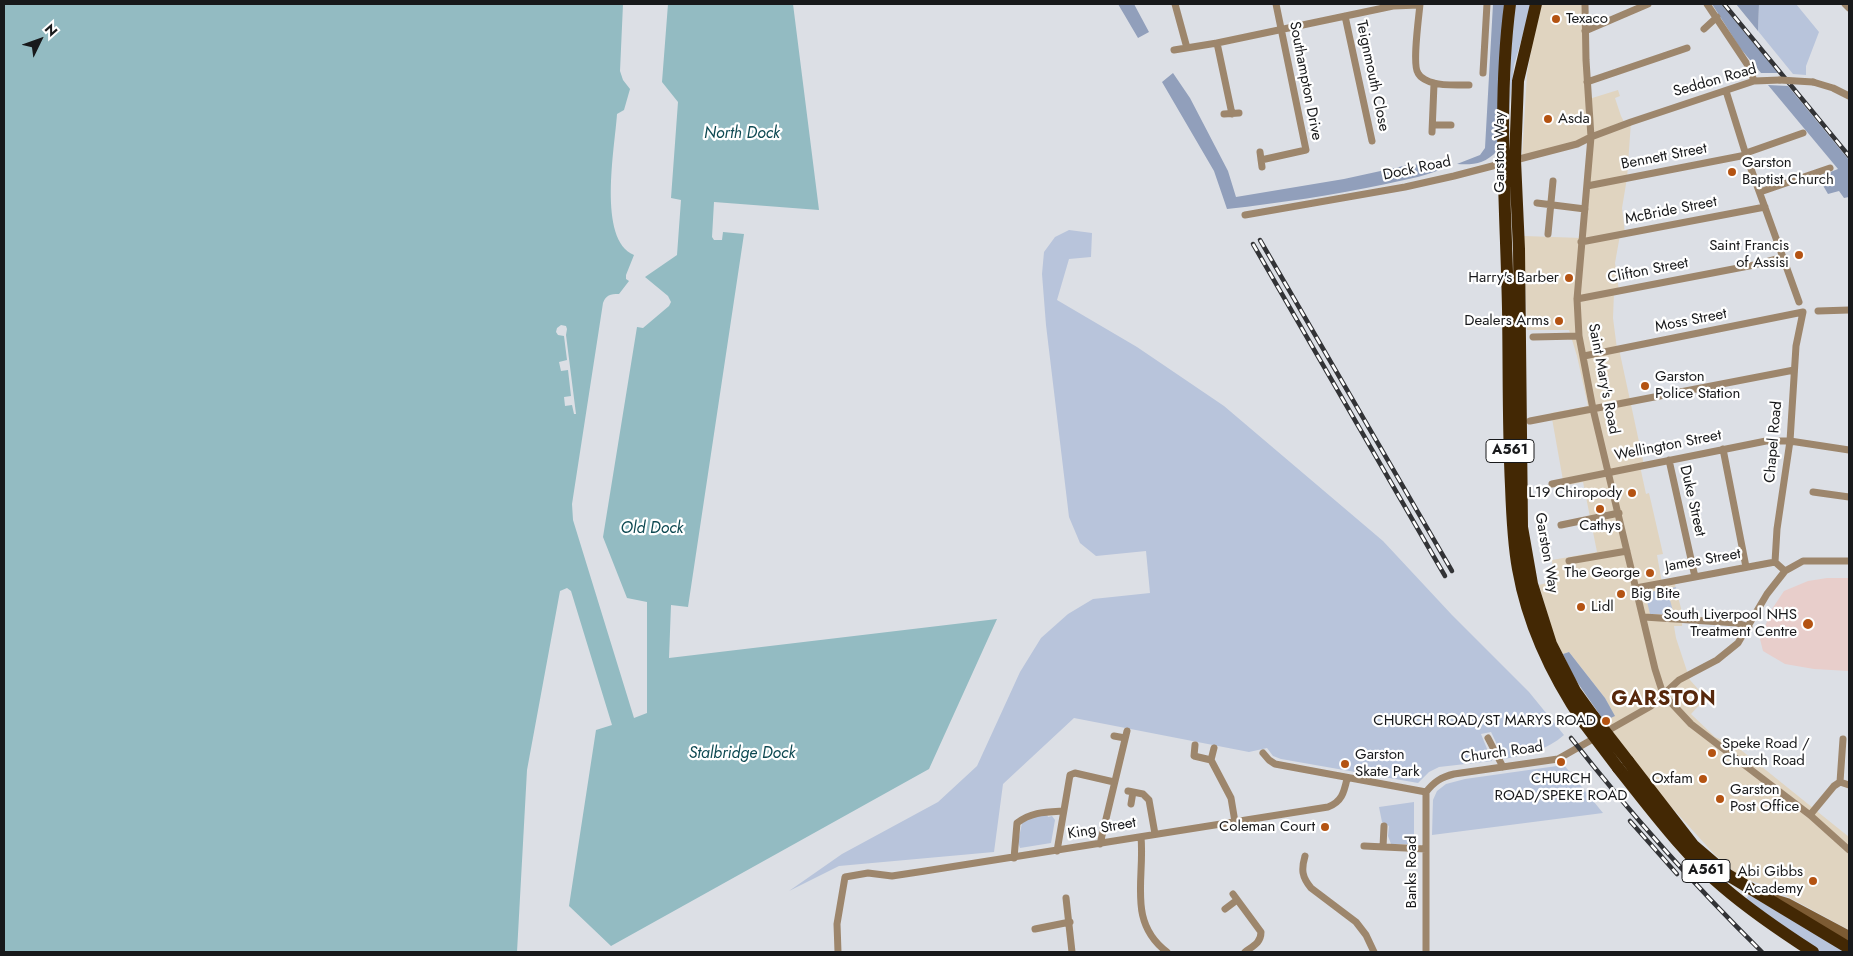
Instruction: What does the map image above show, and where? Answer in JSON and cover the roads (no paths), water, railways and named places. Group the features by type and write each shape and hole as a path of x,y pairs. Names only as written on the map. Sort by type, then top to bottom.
{"highway":[{"name":"Garston Way","path":"1510,4 1503,88 1509,162 1520,249 1522,527 1532,584 1551,644 1589,720 1623,765 1664,825 1689,854 1721,886 1754,912 1813,952"},
{"name":"Garston Way","path":"1509,162 1518,81 1536,4"},
{"name":"Garston Way","path":"1623,765 1693,844 1728,875 1756,894 1849,948"}],"main road":[{"name":"A561","path":"1756,894 1787,903 1849,936"}],"street":[{"path":"1175,4 1187,48"},
{"name":"Southampton Drive","path":"1260,152 1262,164 1306,150 1276,4"},
{"path":"1174,50 1217,43 1393,6 1420,4 1416,68 1418,74 1434,84 1469,85"},
{"path":"1483,73 1487,4"},
{"name":"Saint Mary's Road","path":"1586,4 1585,31 1591,136 1577,299 1578,336 1584,356 1593,409 1655,669 1663,694"},
{"path":"1585,31 1648,4"},
{"path":"1707,4 1749,67 1754,81"},
{"path":"1845,4 1849,8"},
{"name":"Teignmouth Close","path":"1345,16 1372,141"},
{"path":"1704,29 1717,17"},
{"path":"1217,43 1232,114"},
{"path":"1587,82 1687,48"},
{"name":"Seddon Road","path":"1591,136 1754,81 1813,82 1833,88 1849,96"},
{"path":"1434,84 1432,129 1451,125"},
{"path":"1726,91 1798,302"},
{"name":"Bennett Street","path":"1587,186 1746,154 1803,133"},
{"name":"Dock Road","path":"1245,215 1405,187 1577,144 1591,136"},
{"path":"1760,192 1830,168"},
{"path":"1548,234 1553,181"},
{"path":"1537,203 1584,209"},
{"name":"McBride Street","path":"1581,242 1765,207"},
{"name":"Clifton Street","path":"1577,299 1754,265 1782,257"},
{"path":"1818,311 1849,310"},
{"name":"Moss Street","path":"1584,356 1803,312"},
{"name":"Chapel Road","path":"1776,562 1777,529 1790,441 1796,346 1803,312"},
{"path":"1533,337 1578,336"},
{"path":"1530,421 1794,370"},
{"name":"Wellington Street","path":"1552,484 1766,441 1790,441 1849,450"},
{"path":"1723,450 1746,567"},
{"name":"Duke Street","path":"1669,460 1695,577"},
{"path":"1813,492 1849,497"},
{"path":"1561,525 1619,514"},
{"path":"1569,561 1627,551"},
{"path":"1776,562 1785,571 1803,561 1849,561"},
{"name":"James Street","path":"1636,588 1776,562"},
{"name":"Church Road","path":"1426,792 1433,783 1443,777 1558,759 1651,706 1679,680 1738,644 1767,594 1785,571"},
{"path":"1644,617 1737,623 1749,627"},
{"path":"1663,694 1677,711 1705,736 1810,815 1849,850"},
{"path":"1100,844 1126,735 1114,736"},
{"path":"1488,738 1503,767"},
{"path":"1840,782 1843,739"},
{"path":"1196,745 1194,756 1211,760"},
{"path":"1214,748 1211,760 1231,798 1235,822"},
{"path":"1263,752 1275,764 1426,792"},
{"path":"1056,851 1070,775 1075,773 1114,782"},
{"name":"King Street","path":"838,952 837,924 845,877 868,873 892,876 1014,858 1335,804 1342,797 1347,778"},
{"path":"1810,815 1834,786 1840,782"},
{"path":"1840,782 1849,785"},
{"path":"1131,804 1131,791 1143,794 1149,800 1155,834"},
{"name":"Banks Road","path":"1426,792 1426,952"},
{"path":"1014,858 1017,823 1035,813 1062,811"},
{"path":"1383,846 1384,826"},
{"path":"1141,837 1140,902 1143,920 1150,934 1163,951"},
{"path":"1364,846 1426,849"},
{"path":"1305,856 1302,873 1311,888 1356,922 1366,935 1374,952"},
{"path":"1225,909 1235,897 1261,932 1261,938 1258,943 1245,952"},
{"path":"1066,898 1072,952"},
{"path":"1035,928 1070,922"}],"water":[{"path":"4,4 623,4 620,71 623,80 630,89 624,110 617,114 611,191 615,231 623,246 634,255 626,275 626,279 629,281 619,294 609,296 603,303 572,504 573,520 634,718 647,713 647,602 627,598 603,537 637,327 643,328 669,306 671,302 668,296 645,277 677,255 681,200 671,198 678,102 662,82 668,4 793,4 819,210 714,202 712,237 714,240 722,240 723,232 744,234 688,607 671,605 669,658 997,619 929,769 611,946 569,906 596,730 612,725 571,591 567,588 560,591 527,770 517,952 4,952"}],"railway":[{"path":"1724,4 1849,156"},
{"path":"1260,240 1452,571"},
{"path":"1253,244 1445,576"},
{"path":"1571,738 1663,848 1762,952"},
{"path":"1630,821 1677,874"}],"place":[{"name":"Texaco","path":"1556,19"},
{"name":"Asda","path":"1548,119"},
{"name":"Garston Baptist Church","path":"1732,172"},
{"name":"Saint Francis of Assisi","path":"1799,255"},
{"name":"Harry's Barber","path":"1569,278"},
{"name":"Dealers Arms","path":"1559,321"},
{"name":"Garston Police Station","path":"1645,386"},
{"name":"L19 Chiropody","path":"1632,493"},
{"name":"Cathys","path":"1600,509"},
{"name":"The George","path":"1650,573"},
{"name":"Big Bite","path":"1621,594"},
{"name":"Lidl","path":"1581,607"},
{"name":"South Liverpool NHS Treatment Centre","path":"1808,624"},
{"name":"CHURCH ROAD/ST MARYS ROAD","path":"1606,721"},
{"name":"Speke Road / Church Road","path":"1712,753"},
{"name":"CHURCH ROAD/SPEKE ROAD","path":"1561,762"},
{"name":"Garston Skate Park","path":"1345,764"},
{"name":"Oxfam","path":"1703,779"},
{"name":"Garston Post Office","path":"1720,799"},
{"name":"Coleman Court","path":"1325,827"},
{"name":"Abi Gibbs Academy","path":"1813,881"}],"district":[{"name":"GARSTON","path":"1664,700"}],"water label":[{"name":"North Dock","path":"742,134"},
{"name":"Old Dock","path":"652,529"},
{"name":"Stalbridge Dock","path":"742,754"}]}
